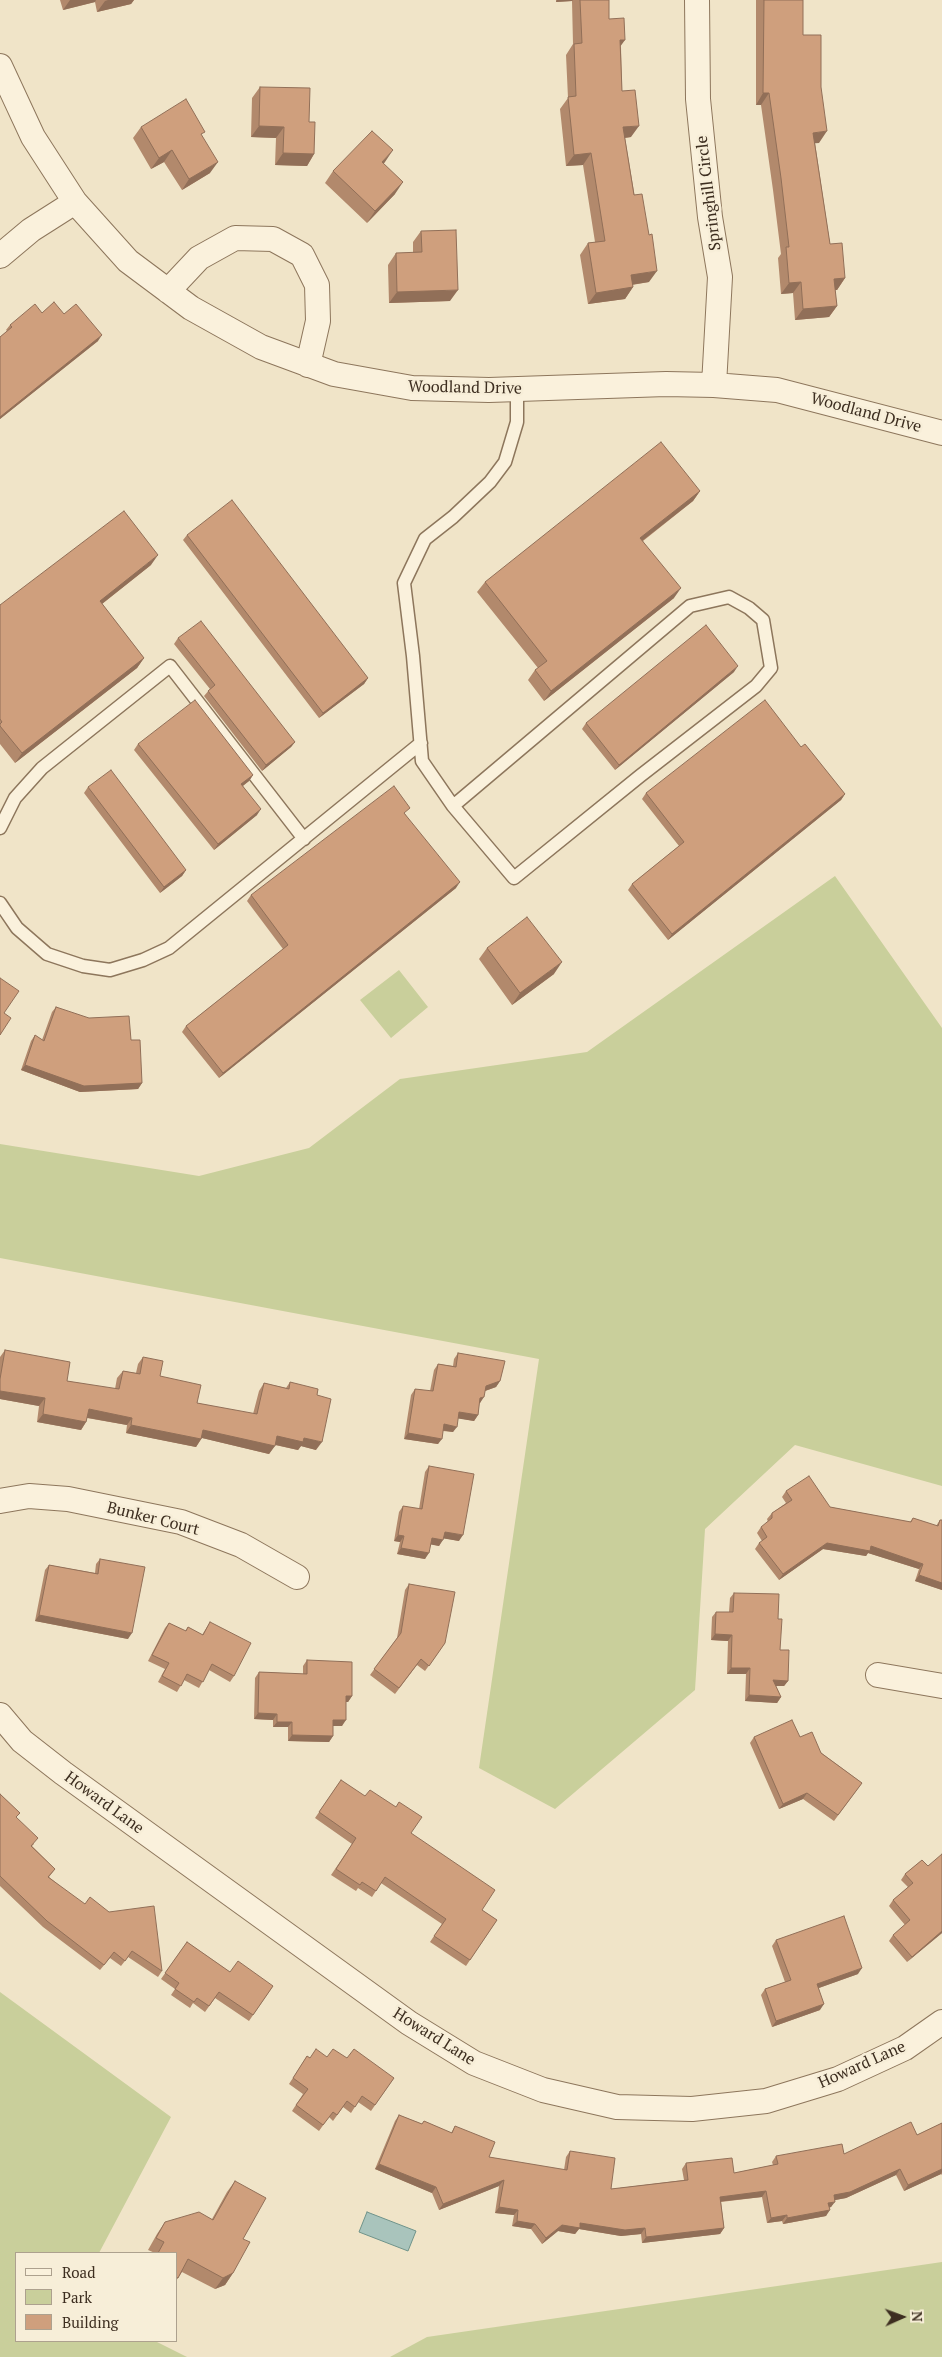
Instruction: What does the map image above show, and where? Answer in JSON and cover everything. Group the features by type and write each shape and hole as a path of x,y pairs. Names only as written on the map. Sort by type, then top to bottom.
{"street":[{"name":"Springhill Circle","path":"697,0 698,99 710,216 720,277 714,385"},
{"name":"Woodland Drive","path":"0,66 33,137 75,202 128,261 191,308 260,347 334,374 412,388 517,390 666,384 714,385 777,390 942,433"},
{"path":"0,256 31,230 75,202"},
{"path":"168,291 199,258 235,238 273,239 302,255 316,284 318,321 308,365"},
{"name":"Bunker Court","path":"0,1500 29,1496 68,1499 181,1522 240,1545 297,1577"},
{"path":"878,1675 942,1686"},
{"name":"Howard Lane","path":"0,1715 22,1741 63,1774 409,2024 474,2063 543,2090 617,2107 692,2109 766,2102 838,2079 905,2048 942,2022"}],"lane":[{"path":"453,806 690,606 728,597 749,608 763,620 771,668 756,686 640,776 514,878 453,806 422,761 404,583 425,539 490,482 504,462 517,422 517,390"},
{"path":"0,828 15,798 42,768 170,666 304,839"},
{"path":"0,903 17,928 47,954 83,966 110,970 142,960 169,948 421,743"}],"green space":[{"path":"835,876 942,1028 942,1486 795,1445 705,1529 695,1690 555,1809 479,1768 539,1359 0,1258 0,1144 199,1176 309,1148 400,1079 587,1052"},
{"path":"399,970 428,1007 391,1038 360,1000"},
{"path":"0,1992 171,2117 100,2252 15,2252 15,2342 157,2342 187,2357 0,2357"},
{"path":"942,2262 942,2357 390,2357 427,2337"}],"water":[{"path":"367,2212 416,2231 408,2251 359,2232"}],"building":[{"path":"580,0 609,0 609,19 624,18 625,40 620,40 622,91 635,90 639,126 623,127 634,195 642,194 649,235 652,234 657,271 631,275 633,287 596,293 588,243 605,241 591,153 574,155 568,97 576,96 574,44 582,43"},
{"path":"764,0 803,0 803,35 821,35 821,87 827,131 813,133 830,244 842,243 845,278 834,279 837,306 803,309 801,282 789,283 786,247 789,247 781,178 769,93 763,93"},
{"path":"260,87 310,88 309,122 315,122 314,154 283,153 284,127 259,126"},
{"path":"186,99 205,132 201,134 218,162 189,179 172,150 159,158 141,127"},
{"path":"372,131 393,150 382,162 403,182 375,211 333,171"},
{"path":"456,230 458,290 397,292 396,253 422,252 421,231"},
{"path":"54,302 64,314 76,304 102,335 0,417 0,337 12,327 10,325 35,304 42,313"},
{"path":"661,442 700,491 640,538 681,588 551,691 535,670 547,661 485,582"},
{"path":"232,500 368,678 323,713 187,535"},
{"path":"124,511 158,555 100,601 144,658 22,753 0,726 2,722 0,719 0,605"},
{"path":"201,621 295,742 266,765 208,691 215,685 178,638"},
{"path":"706,625 738,666 619,765 586,723"},
{"path":"195,700 253,775 241,784 261,809 218,844 138,744"},
{"path":"765,700 801,747 805,744 845,794 672,934 632,884 684,842 646,793"},
{"path":"111,770 186,870 164,887 88,787"},
{"path":"394,786 410,808 404,813 460,882 223,1073 186,1026 288,945 251,895"},
{"path":"527,917 562,962 520,993 487,948"},
{"path":"0,978 19,991 4,1013 11,1018 0,1035"},
{"path":"56,1007 89,1018 129,1016 131,1040 140,1040 142,1083 84,1086 25,1065 35,1035 44,1041"},
{"path":"5,1350 70,1362 67,1381 119,1389 123,1371 140,1374 143,1357 163,1361 160,1376 201,1385 197,1403 257,1414 264,1383 289,1389 290,1382 318,1389 317,1395 331,1399 322,1442 304,1438 303,1442 277,1436 275,1446 203,1430 201,1439 131,1425 132,1418 89,1409 86,1422 43,1414 45,1398 0,1391"},
{"path":"458,1353 505,1361 500,1381 486,1386 484,1397 480,1398 478,1415 459,1412 457,1427 444,1424 442,1439 408,1433 415,1389 433,1391 438,1364 456,1367"},
{"path":"429,1466 474,1474 463,1535 445,1532 443,1540 432,1538 429,1553 401,1548 404,1536 398,1535 403,1506 422,1509"},
{"path":"809,1476 830,1507 911,1522 913,1518 938,1526 940,1520 942,1520 942,1583 919,1575 923,1564 871,1546 870,1551 827,1543 783,1574 759,1543 767,1537 761,1527 772,1518 772,1513 792,1500 786,1491"},
{"path":"100,1559 145,1567 132,1633 39,1615 49,1565 98,1574"},
{"path":"409,1584 455,1592 445,1643 429,1666 421,1659 399,1688 374,1669 401,1633"},
{"path":"734,1593 779,1594 778,1619 782,1619 780,1650 789,1650 788,1681 773,1680 781,1697 749,1695 750,1668 731,1668 732,1635 715,1634 716,1612 733,1612"},
{"path":"210,1622 251,1643 234,1676 212,1664 203,1682 187,1674 181,1686 162,1676 169,1663 152,1655 169,1623 186,1631 188,1627 203,1635"},
{"path":"307,1660 352,1662 352,1696 346,1696 346,1720 333,1720 333,1736 292,1735 292,1722 277,1722 277,1714 258,1713 259,1672 307,1674"},
{"path":"792,1720 800,1737 812,1732 821,1753 862,1783 838,1815 807,1793 783,1804 754,1737"},
{"path":"341,1780 365,1796 370,1790 396,1807 399,1802 422,1817 411,1833 495,1890 482,1910 497,1920 470,1960 434,1936 446,1919 385,1877 376,1891 362,1882 360,1885 336,1869 356,1838 319,1812"},
{"path":"0,1794 20,1813 16,1817 38,1838 31,1846 55,1869 48,1877 85,1904 90,1897 109,1912 154,1906 162,1971 132,1951 125,1961 114,1952 104,1965 47,1921 0,1876"},
{"path":"942,1854 942,1931 912,1957 893,1935 910,1920 893,1900 913,1883 905,1874 922,1860 928,1866"},
{"path":"844,1916 862,1968 817,1984 824,2004 776,2021 765,1989 791,1980 776,1940"},
{"path":"187,1942 230,1972 238,1961 273,1986 253,2015 219,1992 209,2006 197,1998 194,2002 175,1989 179,1983 165,1973"},
{"path":"316,2049 327,2057 333,2049 347,2058 354,2049 394,2078 375,2105 362,2096 355,2107 347,2101 337,2115 333,2112 323,2125 296,2105 308,2089 293,2078 307,2056 310,2058"},
{"path":"399,2115 422,2124 424,2121 452,2133 455,2126 495,2142 489,2157 567,2170 570,2151 615,2158 611,2189 688,2180 686,2163 732,2158 734,2173 778,2164 776,2156 842,2144 844,2154 911,2122 917,2135 942,2123 942,2169 908,2185 900,2169 850,2192 834,2195 835,2202 828,2203 830,2210 787,2218 787,2215 771,2218 766,2191 720,2197 724,2228 646,2237 645,2228 625,2230 580,2223 580,2228 562,2225 546,2238 535,2224 517,2221 518,2210 499,2207 504,2180 443,2204 436,2187 379,2164"},
{"path":"235,2181 266,2198 243,2239 250,2242 233,2273 223,2278 188,2259 178,2278 178,2252 159,2252 164,2242 156,2238 165,2222 199,2212 213,2220"}]}
